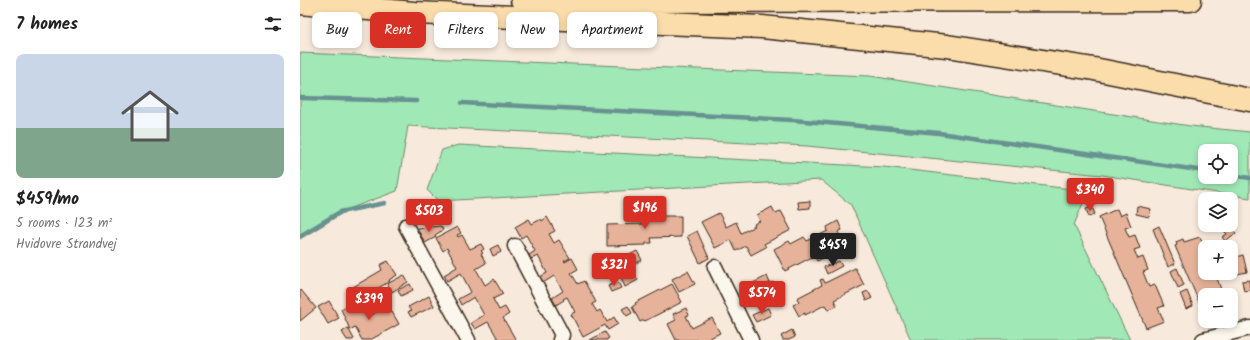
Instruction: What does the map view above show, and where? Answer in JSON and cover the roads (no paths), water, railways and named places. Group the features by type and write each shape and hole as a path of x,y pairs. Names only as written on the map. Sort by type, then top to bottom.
{"highway":[{"path":"522,0 1190,0"},
{"path":"300,3 414,13 762,27 947,46 1094,69 1250,100"}],"street":[{"path":"406,226 468,340"},
{"path":"515,246 562,335 560,340"},
{"path":"715,267 751,340"},
{"path":"1203,340 1250,328"}],"waterway":[{"path":"300,98 416,101"},
{"path":"462,103 793,120 939,133 1198,170"},
{"path":"1238,176 1250,178"},
{"path":"300,236 340,212 385,203"}]}
